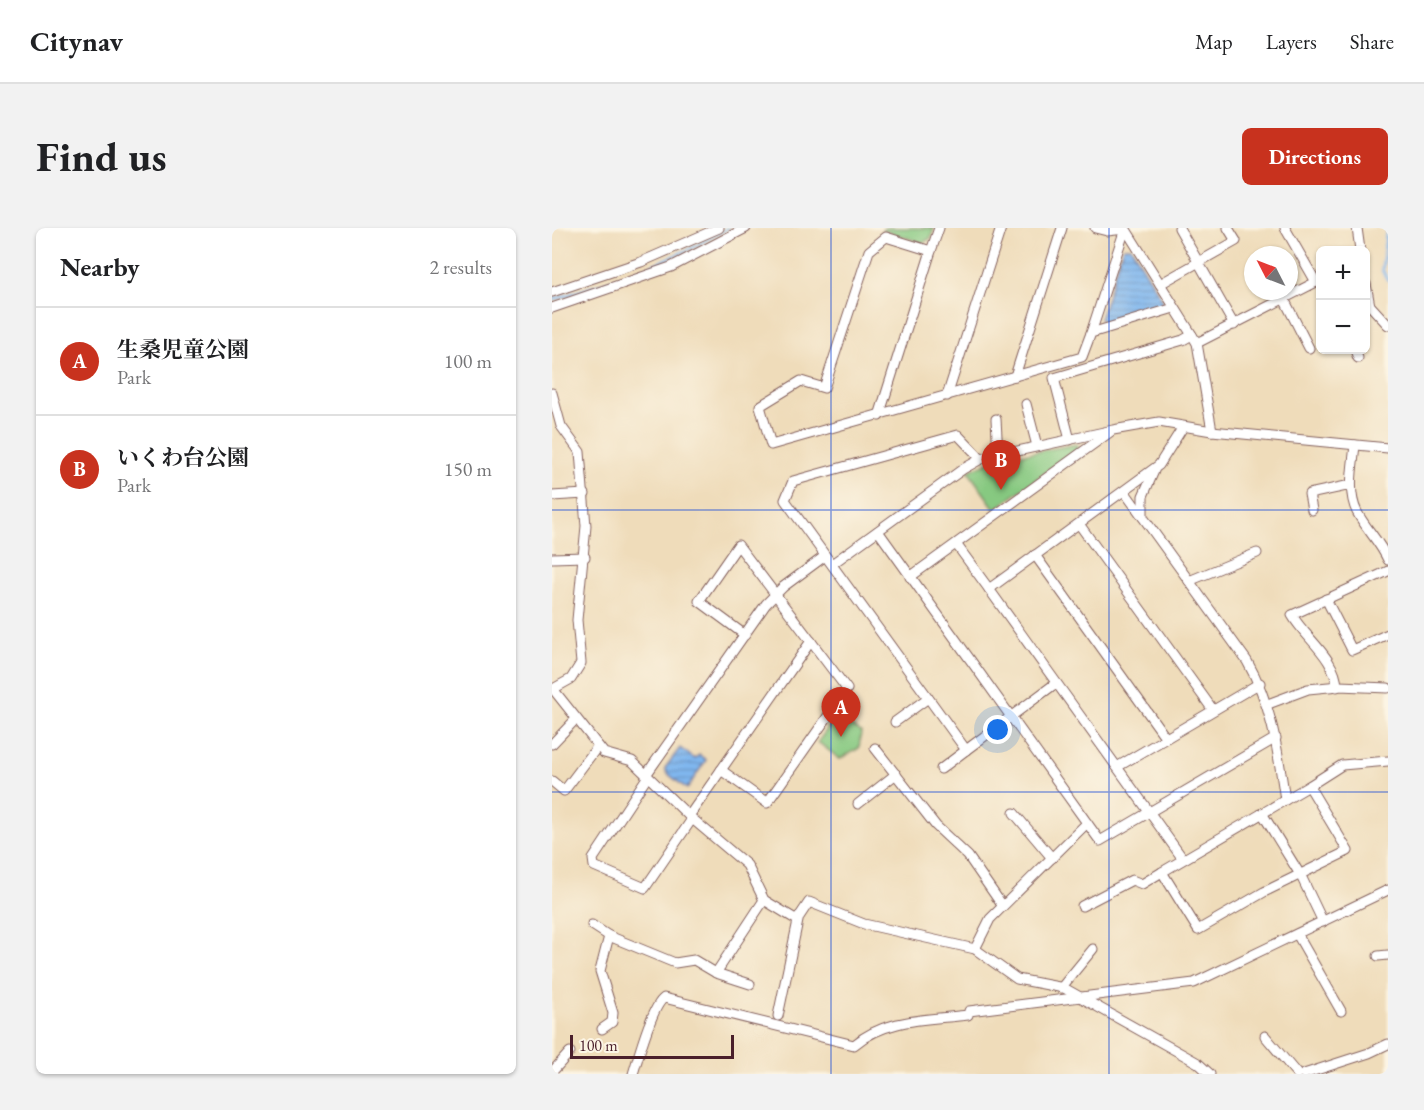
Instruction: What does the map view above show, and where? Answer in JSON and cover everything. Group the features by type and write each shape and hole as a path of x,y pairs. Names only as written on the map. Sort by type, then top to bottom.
{"street":[{"path":"718,228 665,252 553,289 557,306 671,267 746,228"},
{"path":"879,416 939,228"},
{"path":"947,396 1001,228"},
{"path":"1015,376 1062,228"},
{"path":"1095,228 1107,231 1125,228"},
{"path":"931,251 886,237 869,251 824,388 801,381 760,406 771,445 1082,357 1125,228"},
{"path":"1125,228 1195,339 1212,431"},
{"path":"1179,228 1234,325"},
{"path":"1160,284 1236,241 1228,228"},
{"path":"1285,228 1316,278"},
{"path":"1357,228 1359,246"},
{"path":"665,252 671,267"},
{"path":"1298,292 1316,282"},
{"path":"1070,440 1054,378 1184,340 1195,339 1234,325 1282,300"},
{"path":"1285,300 1309,348"},
{"path":"1370,306 1388,325"},
{"path":"1091,333 1174,308"},
{"path":"552,393 561,426 580,452 585,494 585,557 577,620 581,663 571,679 553,690 604,753 632,761 690,817 747,865 764,900 785,915 797,920 809,902 864,924 975,949 1017,980 1061,988 1198,1063 1210,1074"},
{"path":"1026,404 1037,446"},
{"path":"996,419 998,454"},
{"path":"832,564 981,459 1113,430 1159,422 1212,431 1388,448"},
{"path":"1143,517 1144,491 1183,426"},
{"path":"910,577 1113,430"},
{"path":"966,750 785,500 793,481 958,435 981,459"},
{"path":"1355,445 1351,485 1356,510 1378,540 1388,560"},
{"path":"989,589 1159,465"},
{"path":"1312,510 1310,494 1351,485"},
{"path":"1124,491 1247,661 1260,683 1268,704 1276,738 1285,800"},
{"path":"552,496 585,494"},
{"path":"1079,524 1213,710"},
{"path":"878,531 1100,841 1276,738"},
{"path":"956,544 1183,859"},
{"path":"721,770 767,803 847,689 738,545 699,601 745,635"},
{"path":"1189,581 1257,554"},
{"path":"1035,555 1166,738"},
{"path":"812,641 721,770 645,888 594,866 593,859 647,775 745,635 776,594 825,556"},
{"path":"552,558 585,557"},
{"path":"1337,687 1335,675 1311,637 1292,615 1388,571"},
{"path":"1326,599 1352,650 1388,634"},
{"path":"941,769 1056,683"},
{"path":"1117,767 1260,683"},
{"path":"1268,704 1308,689 1388,688"},
{"path":"896,722 928,698"},
{"path":"552,744 576,718"},
{"path":"552,781 564,790 598,746"},
{"path":"875,748 936,826 968,856 1002,905"},
{"path":"1082,906 1132,880 1142,884 1342,765 1388,761"},
{"path":"858,804 896,774"},
{"path":"1162,872 1198,930 1264,892 1301,876 1348,851 1310,786"},
{"path":"1014,813 1052,858"},
{"path":"1262,813 1301,876 1323,922"},
{"path":"975,949 990,919 1002,905 1088,823"},
{"path":"633,1074 644,1037 657,1006 667,998 854,1045 869,1032 886,1025 968,1015 969,1011 1036,1002 1083,999 1194,983 1388,891"},
{"path":"716,973 764,900"},
{"path":"778,1016 800,916"},
{"path":"592,925 609,936 675,963 694,960 716,973 750,984"},
{"path":"1297,934 1341,1011"},
{"path":"602,1029 612,1022 613,1013 600,971 609,936"},
{"path":"1061,988 1093,949"},
{"path":"1265,1036 1297,1074"},
{"path":"1304,1074 1369,1053 1388,1044"},
{"path":"552,1072 570,1052"}],"green space":[{"path":"885,228 934,228 931,238 923,243 882,230"},
{"path":"1077,444 1078,449 995,509 968,471 996,459"},
{"path":"836,716 861,732 859,748 840,759 818,742"}],"water":[{"path":"1123,247 1131,247 1163,301 1161,307 1105,323 1100,319"},
{"path":"680,748 695,759 699,755 706,760 687,789 667,773 665,768"}],"waterway":[{"path":"552,300 628,276 692,248 728,228"},
{"path":"1387,228 1382,270 1388,280"}],"place":[{"name":"いくわ台公園","path":"1001,490"},
{"name":"生桑児童公園","path":"841,737"}]}
